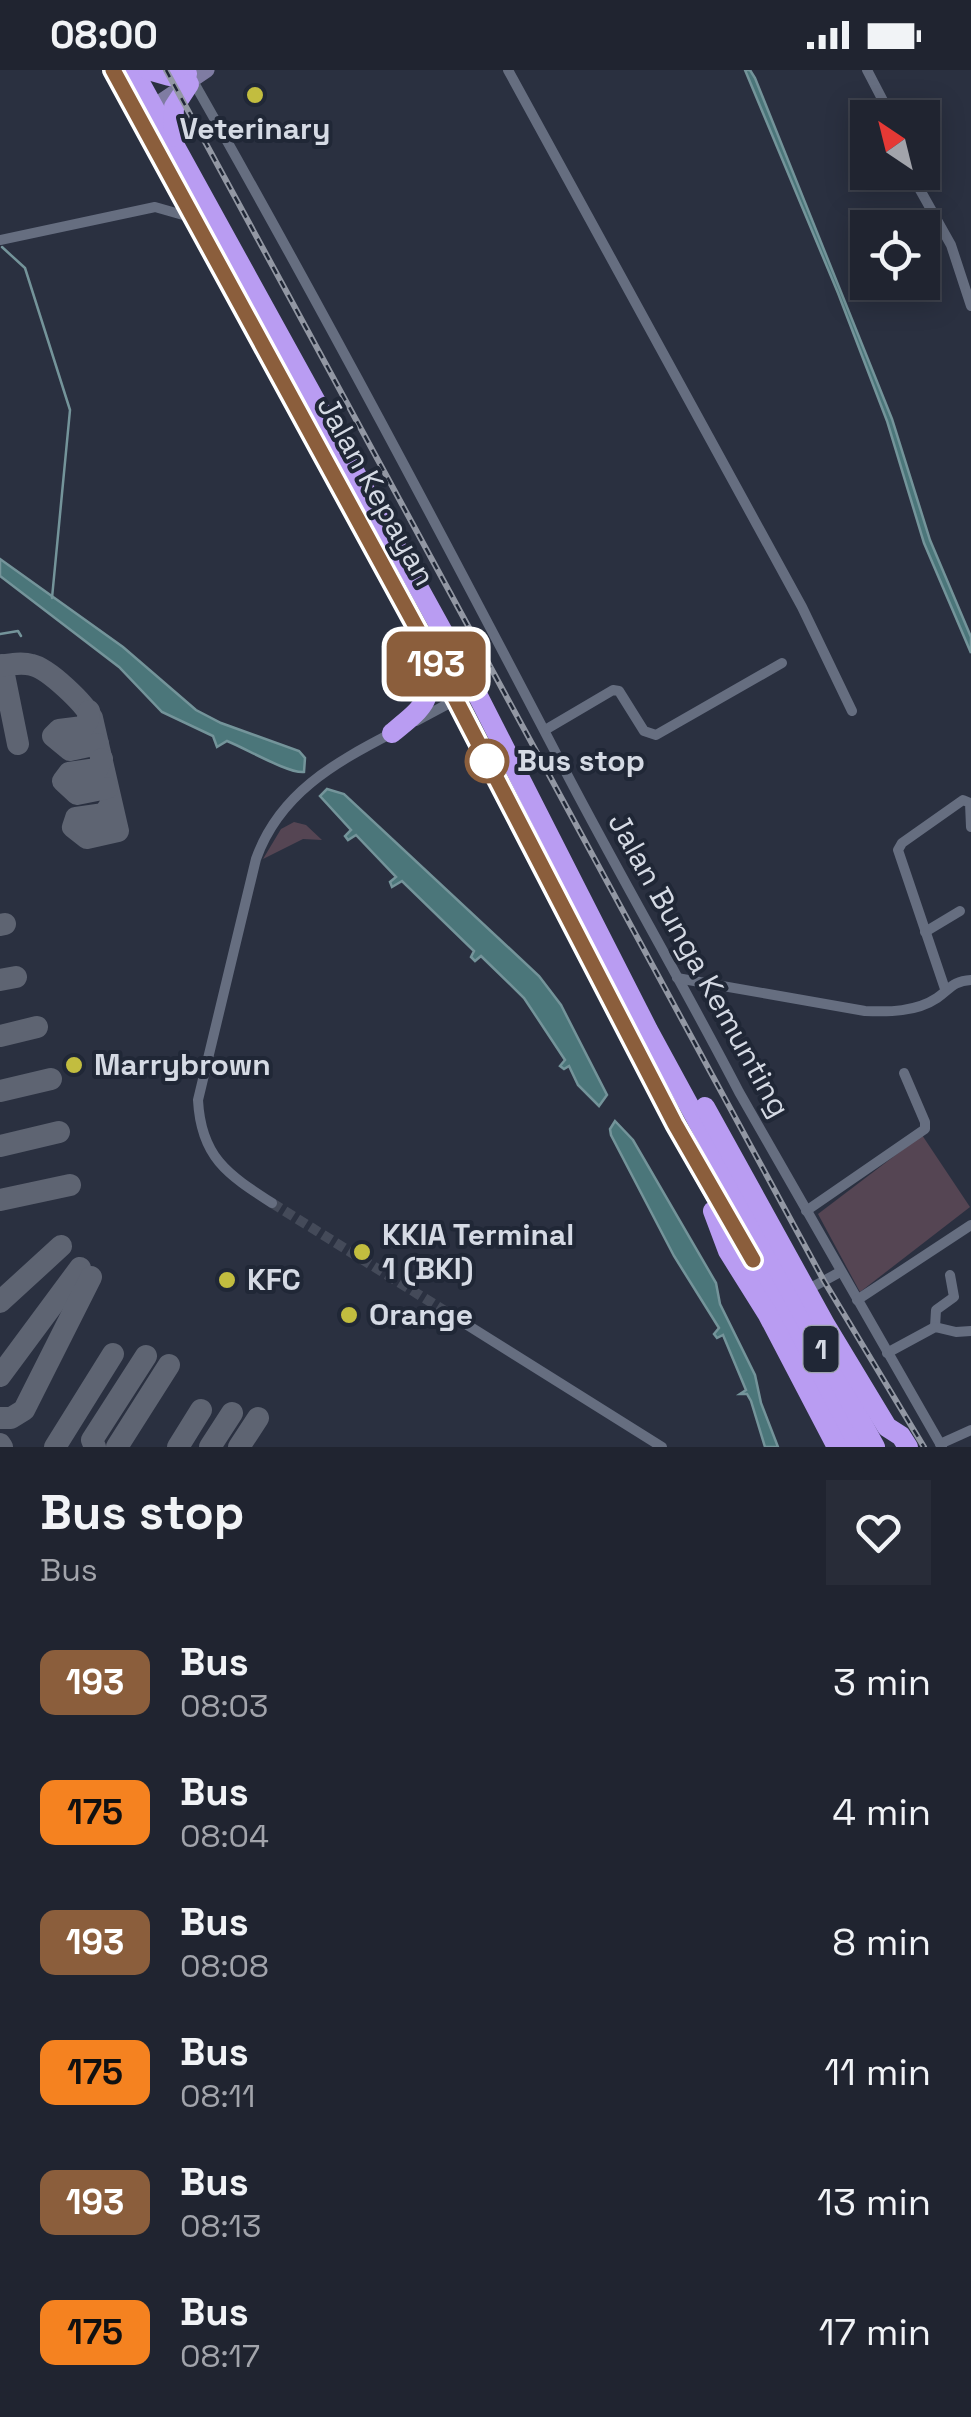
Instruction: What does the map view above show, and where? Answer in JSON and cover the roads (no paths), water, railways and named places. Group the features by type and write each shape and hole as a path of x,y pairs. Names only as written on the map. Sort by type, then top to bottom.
{"highway":[{"name":"Jalan Kepayan","path":"113,70 174,144 465,695 648,1030 761,1256"},
{"name":"Jalan Kepayan","path":"133,70 142,105 171,179 424,641 465,695 675,1124 761,1256"},
{"path":"148,70 169,76 195,76"},
{"path":"174,144 174,107 195,76"},
{"path":"392,733 428,700 430,681 424,641"},
{"path":"648,1030 669,1046 898,1447"},
{"path":"675,1124 728,1252 768,1316 838,1447"},
{"name":"1","path":"761,1256 858,1447"},
{"name":"1","path":"761,1256 875,1447"},
{"path":"886,1427 901,1436 908,1447"}],"street":[{"path":"508,70 802,607 852,711"},
{"path":"867,70 883,100"},
{"path":"142,105 195,76"},
{"name":"Jalan Bunga Kemunting","path":"195,76 739,1092 941,1446"},
{"path":"155,207 169,194 171,179"},
{"path":"920,190 951,245 971,306"},
{"path":"0,240 155,207 192,218"},
{"path":"545,730 613,690 619,691 644,732 656,735 782,663"},
{"path":"272,1202 221,1166 202,1138 198,1100 256,859 272,822 312,780 344,758 465,695"},
{"path":"945,989 898,850 902,843 963,800 970,802 971,827"},
{"path":"926,932 960,911"},
{"path":"677,978 894,1013 935,999 958,981 971,980"},
{"path":"806,1211 924,1130 926,1122 904,1072"},
{"path":"857,1300 971,1224"},
{"path":"956,1232 964,1243"},
{"path":"807,1290 840,1272"},
{"path":"935,1327 936,1310 954,1297 950,1274"},
{"path":"445,1311 662,1447"},
{"path":"886,1353 935,1327 971,1331"},
{"path":"941,1446 971,1430"}],"waterway":[{"path":"2,247 25,268 70,410 52,598"},
{"path":"0,634 18,631 21,636"}],"tunnel":[{"path":"272,1203 445,1311"}],"railway":[{"path":"166,70 824,1281 924,1447"}],"place":[{"name":"Veterinary","path":"255,95"},
{"name":"Bus stop","path":"487,761"},
{"name":"Marrybrown","path":"74,1065"},
{"name":"KKIA Terminal 1 (BKI)","path":"362,1252"},
{"name":"KFC","path":"227,1280"},
{"name":"Orange","path":"349,1315"}]}
